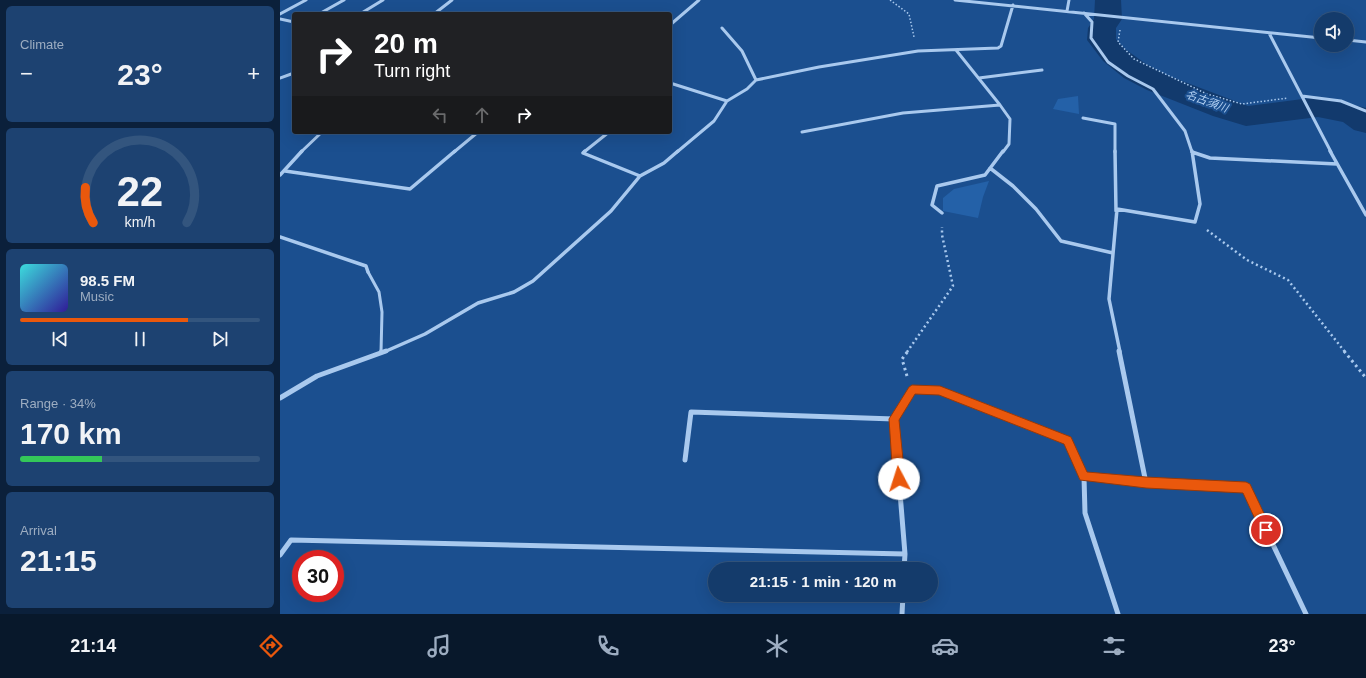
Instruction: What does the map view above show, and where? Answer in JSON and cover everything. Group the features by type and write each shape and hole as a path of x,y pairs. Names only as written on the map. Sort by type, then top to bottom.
{"street":[{"path":"280,14 306,0"},
{"path":"323,12 344,0"},
{"path":"363,12 382,0"},
{"path":"437,12 452,0"},
{"path":"672,23 699,0"},
{"path":"955,0 1314,37"},
{"path":"1068,11 1069,0"},
{"path":"280,398 317,376 381,353 425,334 478,303 514,292 532,281 611,211 640,176 664,163 714,121 727,101 747,89 756,80 819,67 918,51 998,48 1001,46 1013,5"},
{"path":"1084,13 1092,22 1091,38 1108,62 1128,76 1153,89 1185,131 1192,152 1200,204 1195,222 1117,209 1109,299 1146,482"},
{"path":"280,19 292,22"},
{"path":"722,28 742,51 756,80"},
{"path":"1269,33 1337,164 1366,215"},
{"path":"1354,41 1366,42"},
{"path":"942,213 932,205 937,186 985,175 1009,144 1010,119 956,50"},
{"path":"979,78 1042,70"},
{"path":"280,78 292,74"},
{"path":"672,84 727,101"},
{"path":"1302,97 1341,101 1366,111"},
{"path":"802,132 903,113 1000,105"},
{"path":"1083,118 1115,124 1116,217"},
{"path":"280,175 320,134"},
{"path":"285,171 410,189 476,134"},
{"path":"607,134 583,153 640,176"},
{"path":"1192,152 1210,158 1337,164"},
{"path":"990,168 1013,186 1036,209 1061,241 1113,253"},
{"path":"280,237 366,266 368,272"},
{"path":"904,562 894,419 912,390 940,391 1068,441 1084,477 1085,513 1118,614"},
{"path":"685,460 691,412 894,419"},
{"path":"1084,477 1246,488 1306,614"},
{"path":"280,555 291,540 905,554"},
{"path":"902,614 903,602"}],"lane":[{"path":"368,272 379,292 382,312 381,353"}],"path":[{"path":"890,0 909,14 918,51"},
{"path":"1121,17 1118,42 1134,59 1207,94 1242,104 1302,97"},
{"path":"912,390 905,373 902,359 953,286 942,235 942,213"},
{"path":"1195,222 1247,260 1288,280 1366,378"}],"shaded area":[{"path":"1078,96 1079,114 1053,109 1058,99"},
{"path":"989,181 978,218 943,211 943,198 954,189"}],"waterway":[{"name":"名古須川","path":"1108,0 1108,19 1102,28 1102,40 1114,55 1135,71 1158,83 1246,116 1318,107 1354,115 1366,123"}],"route":[{"path":"899,479 894,419 912,390 940,391 1068,441 1084,477 1246,488 1266,530"}]}
